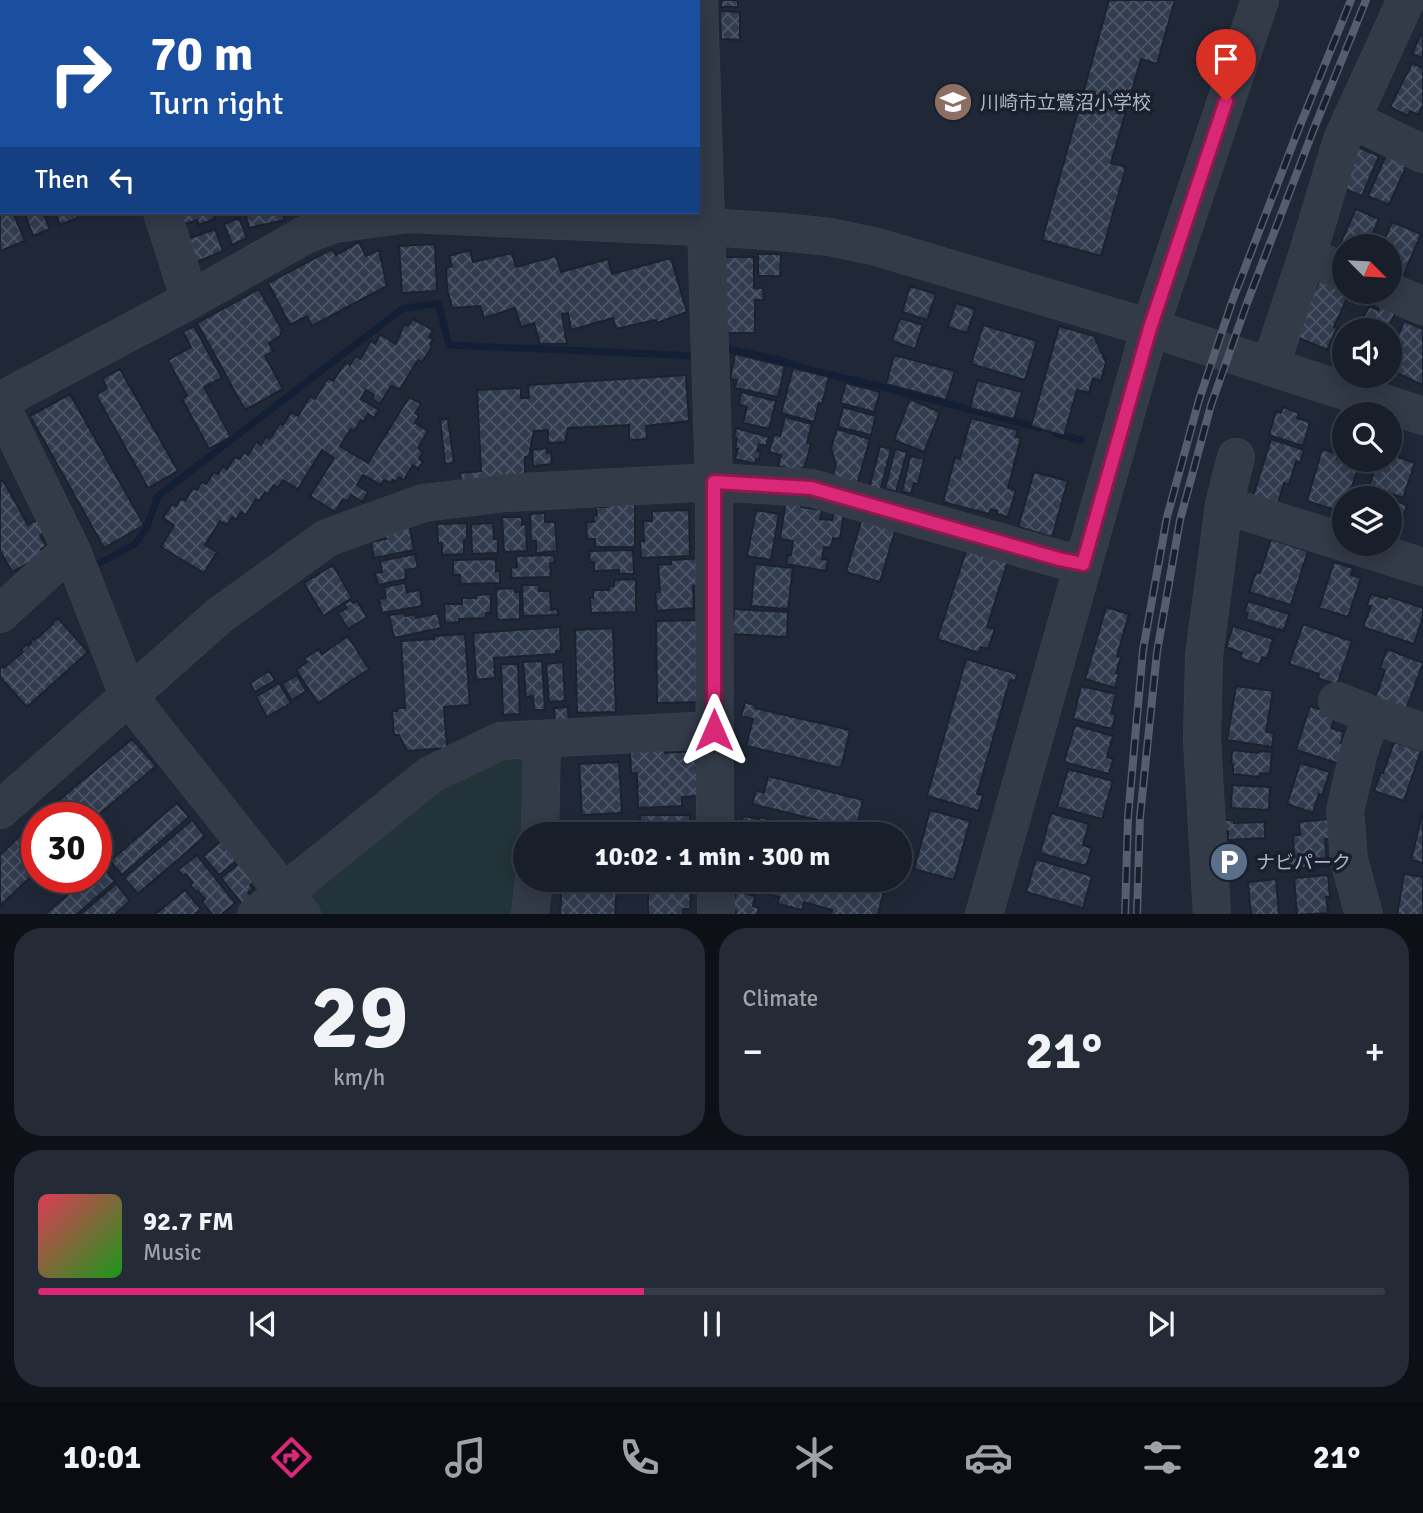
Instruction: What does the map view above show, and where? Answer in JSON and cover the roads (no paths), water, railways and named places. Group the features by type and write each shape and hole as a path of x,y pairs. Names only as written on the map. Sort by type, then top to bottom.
{"street":[{"path":"984,914 1150,328 1260,0"},
{"path":"1270,367 1342,140 1406,0"},
{"path":"700,32 714,482 715,822"},
{"path":"1351,120 1423,153"},
{"path":"163,214 190,300"},
{"path":"293,904 129,697 71,549 0,403 190,300 301,223 334,224 409,214 532,215 830,237 877,247 1150,328 1423,416"},
{"path":"1307,256 1332,267"},
{"path":"1402,297 1423,306"},
{"path":"1212,914 1202,740 1213,659 1224,505 1236,457"},
{"path":"0,810 220,615 327,538 423,503 506,493 714,482 811,488 1083,564"},
{"path":"1224,505 1332,538"},
{"path":"0,614 71,549"},
{"path":"1386,556 1423,568"},
{"path":"1337,701 1423,732"},
{"path":"1364,914 1349,860 1345,811 1359,751 1372,715"},
{"path":"259,914 293,904 430,775 500,741 714,730"},
{"path":"540,822 542,739"},
{"path":"530,914 533,892"},
{"path":"716,892 716,914"}],"waterway":[{"path":"96,565 135,544 146,529 158,496 402,309 438,303 449,345 698,356"},
{"path":"720,351 728,349 780,360 806,369 1040,428"},
{"path":"1055,433 1081,440"}],"railway":[{"path":"1125,914 1128,817 1143,650 1167,517 1199,400 1233,299 1351,0"},
{"path":"1137,914 1140,817 1157,652 1180,520 1211,405 1247,303 1366,0"}],"place":[{"name":"川崎市立鷺沼小学校","path":"953,102"},
{"name":"ナビパーク","path":"1229,862"}]}
